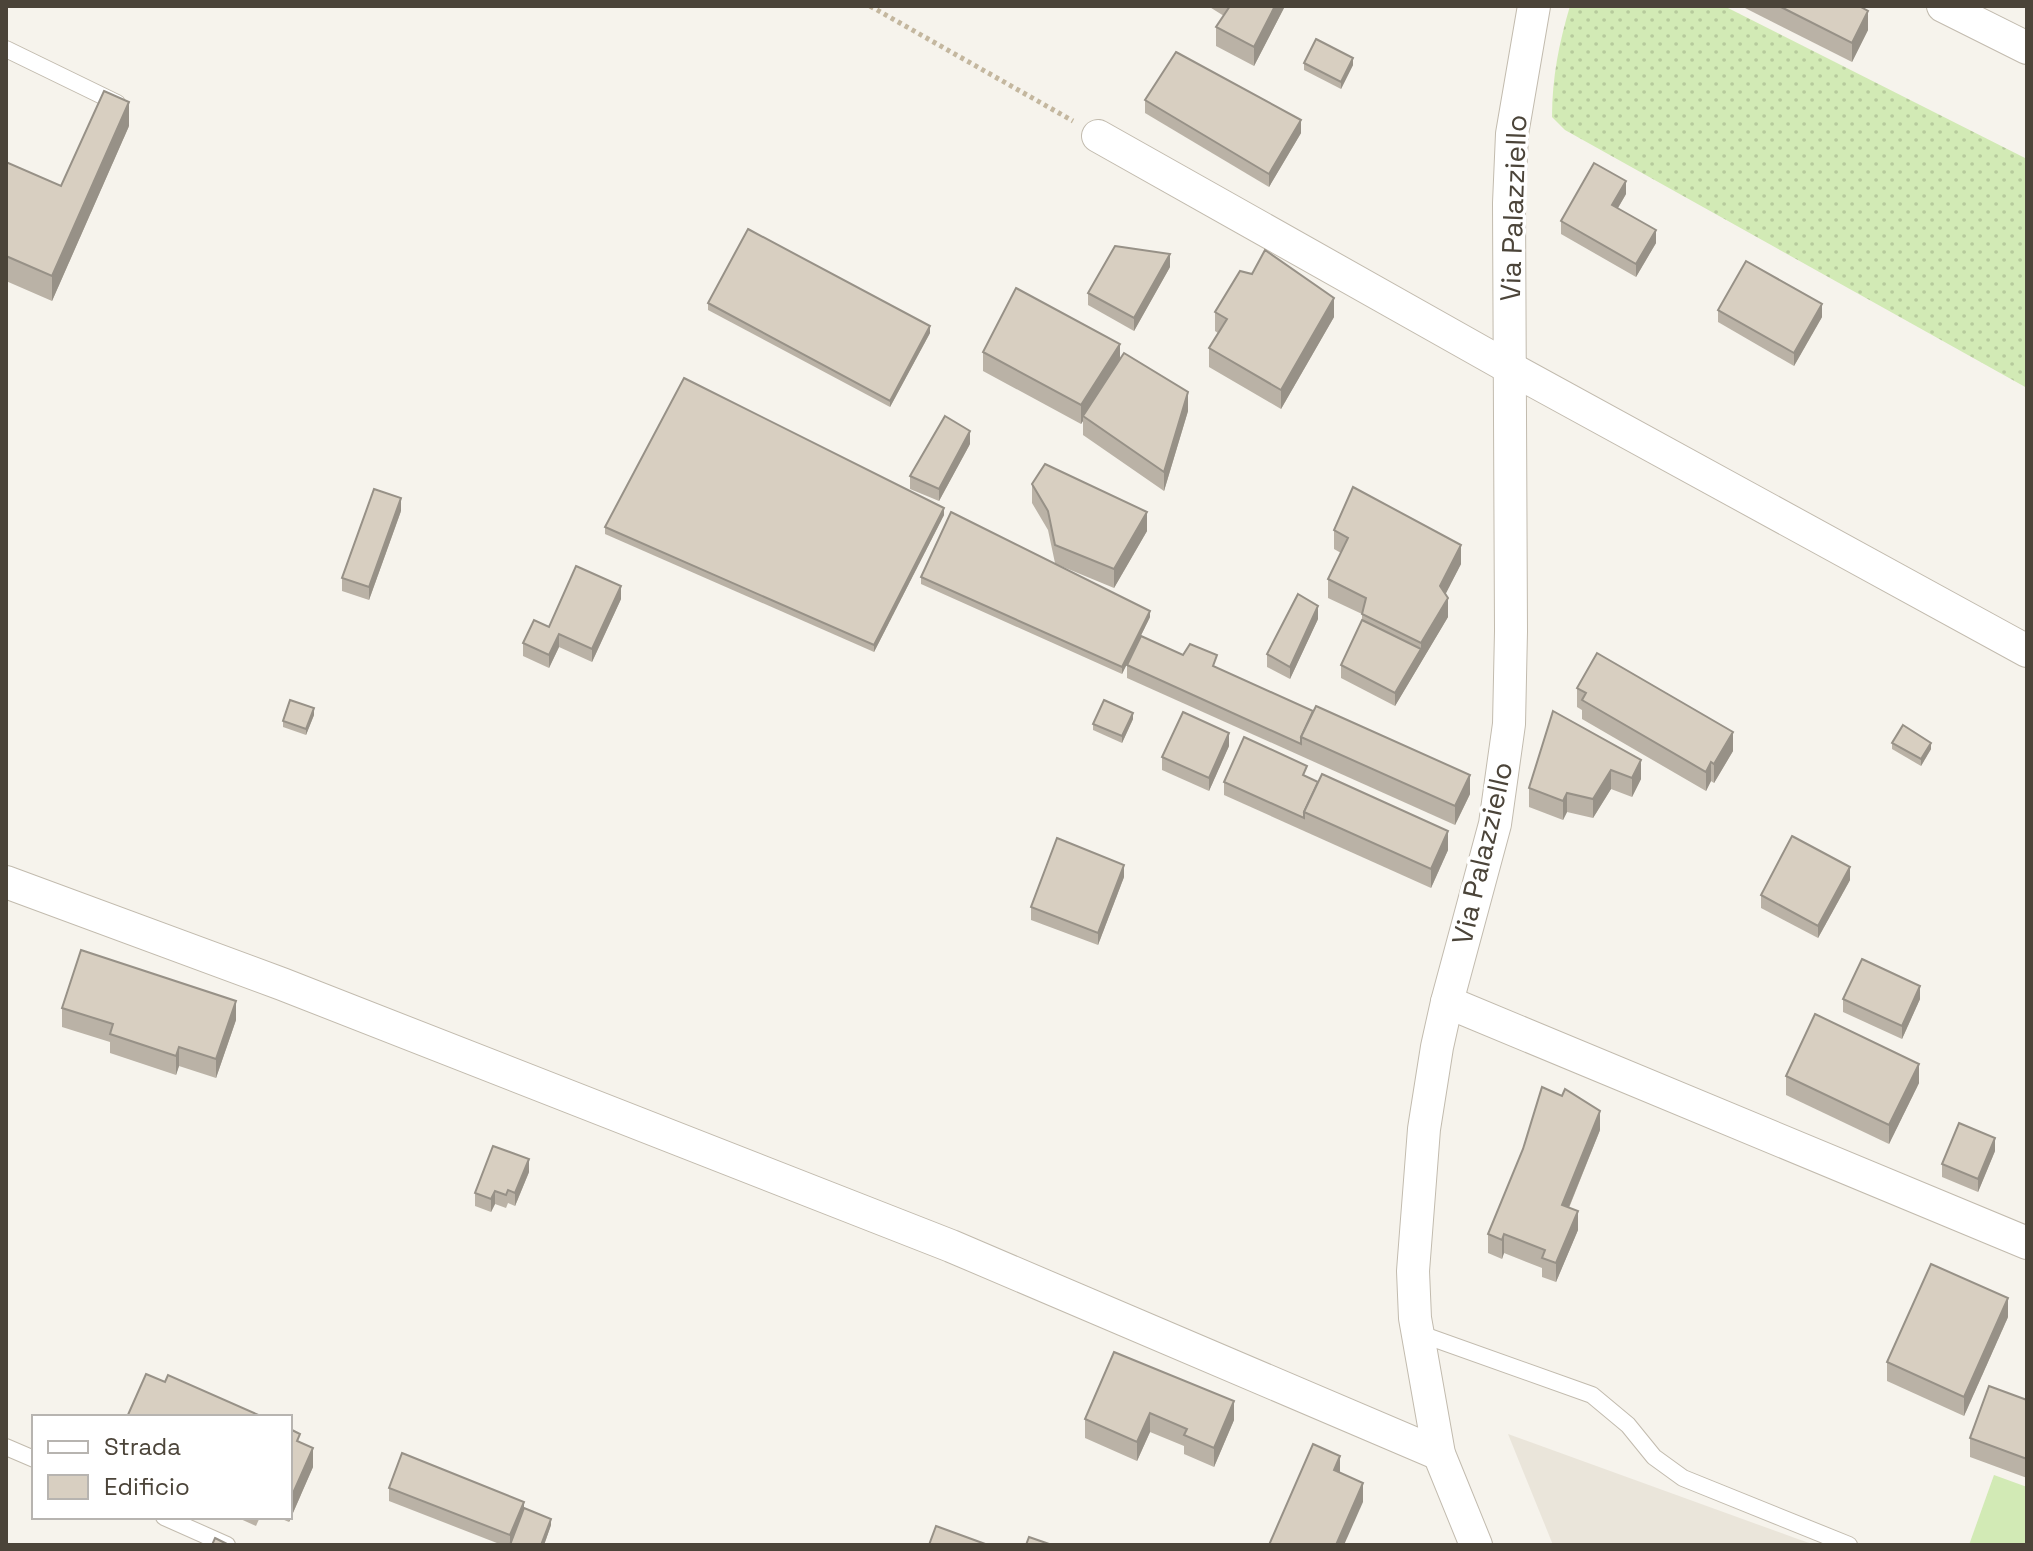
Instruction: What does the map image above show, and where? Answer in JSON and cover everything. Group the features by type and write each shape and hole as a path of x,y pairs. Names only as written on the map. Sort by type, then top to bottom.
{"street":[{"name":"Via Palazziello","path":"1476,1545 1439,1454 1418,1333 1413,1271 1424,1129 1447,1002 1495,824 1509,724 1509,203 1512,134 1534,6"},
{"path":"1943,6 2027,48"},
{"path":"1098,136 1510,368 2027,651"},
{"path":"6,882 282,984 951,1246 1439,1454"},
{"path":"1447,1002 2027,1243"}],"lane":[{"path":"6,49 117,103"},
{"path":"1418,1333 1592,1395 1628,1425 1654,1457 1683,1478 1849,1545"},
{"path":"6,1447 32,1458"},
{"path":"168,1519 227,1545"}],"path":[{"path":"870,6 1098,136"}],"shaded area":[{"path":"1508,1434 1795,1538 1815,1545 1553,1545"}],"green space":[{"path":"1570,6 1724,6 2027,159 2027,388 1565,130 1552,117 1552,103 1557,61"},
{"path":"1994,1475 2027,1487 2027,1545 1969,1545"}],"building":[{"path":"1230,6 1275,6 1254,47 1216,27"},
{"path":"1779,6 1859,6 1868,11 1852,43"},
{"path":"1316,39 1353,58 1341,82 1304,63"},
{"path":"1176,52 1301,120 1269,174 1145,100"},
{"path":"104,91 129,102 52,276 6,256 6,162 61,186"},
{"path":"1594,163 1626,181 1612,205 1656,230 1636,264 1561,221"},
{"path":"748,229 930,326 890,401 708,303"},
{"path":"1115,246 1170,254 1134,318 1088,293"},
{"path":"1265,250 1334,298 1281,390 1209,348 1227,319 1215,312 1240,271 1252,274"},
{"path":"1746,261 1822,304 1794,353 1718,310"},
{"path":"1016,288 1120,344 1081,405 983,352"},
{"path":"1124,353 1188,392 1164,472 1083,416"},
{"path":"684,378 944,508 874,645 605,527"},
{"path":"945,416 970,431 939,489 910,476"},
{"path":"1045,464 1147,512 1114,569 1055,545 1048,511 1032,484"},
{"path":"1353,487 1461,545 1440,586 1448,598 1421,643 1362,614 1366,598 1328,579 1348,538 1334,530"},
{"path":"374,489 401,498 369,587 342,578"},
{"path":"951,512 1150,611 1122,667 921,577"},
{"path":"576,566 621,586 592,649 559,634 549,655 523,643 534,620 549,627"},
{"path":"1298,594 1318,606 1290,667 1267,654"},
{"path":"1362,620 1421,649 1395,693 1341,665"},
{"path":"1141,636 1183,655 1190,644 1217,655 1213,666 1313,711 1301,744 1127,665"},
{"path":"1597,653 1733,732 1706,772 1582,700 1586,693 1577,688"},
{"path":"290,700 314,708 306,729 283,721"},
{"path":"1104,700 1133,713 1122,736 1093,724"},
{"path":"1316,706 1470,775 1455,806 1301,737"},
{"path":"1553,711 1641,760 1632,778 1611,770 1593,799 1567,793 1563,801 1529,788"},
{"path":"1183,712 1229,733 1209,778 1162,757"},
{"path":"1903,725 1931,743 1921,759 1892,743"},
{"path":"1244,737 1307,766 1303,775 1318,782 1304,818 1224,782"},
{"path":"1322,774 1448,831 1431,869 1304,812"},
{"path":"1792,836 1850,867 1818,926 1761,895"},
{"path":"1057,838 1124,865 1098,933 1031,907"},
{"path":"81,950 236,1001 216,1059 179,1047 176,1056 110,1034 113,1024 62,1008"},
{"path":"1862,959 1920,986 1902,1026 1843,999"},
{"path":"1815,1014 1919,1064 1889,1125 1786,1076"},
{"path":"1542,1087 1562,1096 1565,1089 1600,1111 1562,1205 1578,1211 1556,1263 1542,1258 1545,1250 1504,1234 1502,1240 1488,1234 1523,1149"},
{"path":"1959,1123 1995,1138 1978,1179 1942,1164"},
{"path":"493,1146 529,1159 515,1193 508,1190 506,1195 495,1191 491,1199 475,1193"},
{"path":"1931,1264 2008,1298 1964,1397 1887,1362"},
{"path":"1114,1352 1234,1401 1214,1448 1184,1435 1187,1429 1150,1413 1137,1442 1085,1419"},
{"path":"146,1374 165,1382 168,1375 258,1415 128,1415"},
{"path":"1989,1386 2027,1400 2027,1459 1970,1438"},
{"path":"292,1430 300,1434 297,1441 313,1448 292,1495"},
{"path":"1313,1444 1340,1456 1334,1470 1363,1483 1336,1545 1269,1545"},
{"path":"402,1453 524,1502 510,1535 389,1488"},
{"path":"524,1508 551,1519 541,1545 510,1545"},
{"path":"936,1526 988,1545 929,1545"},
{"path":"1029,1537 1052,1545 1026,1545"},
{"path":"215,1538 229,1545 212,1545"}]}
